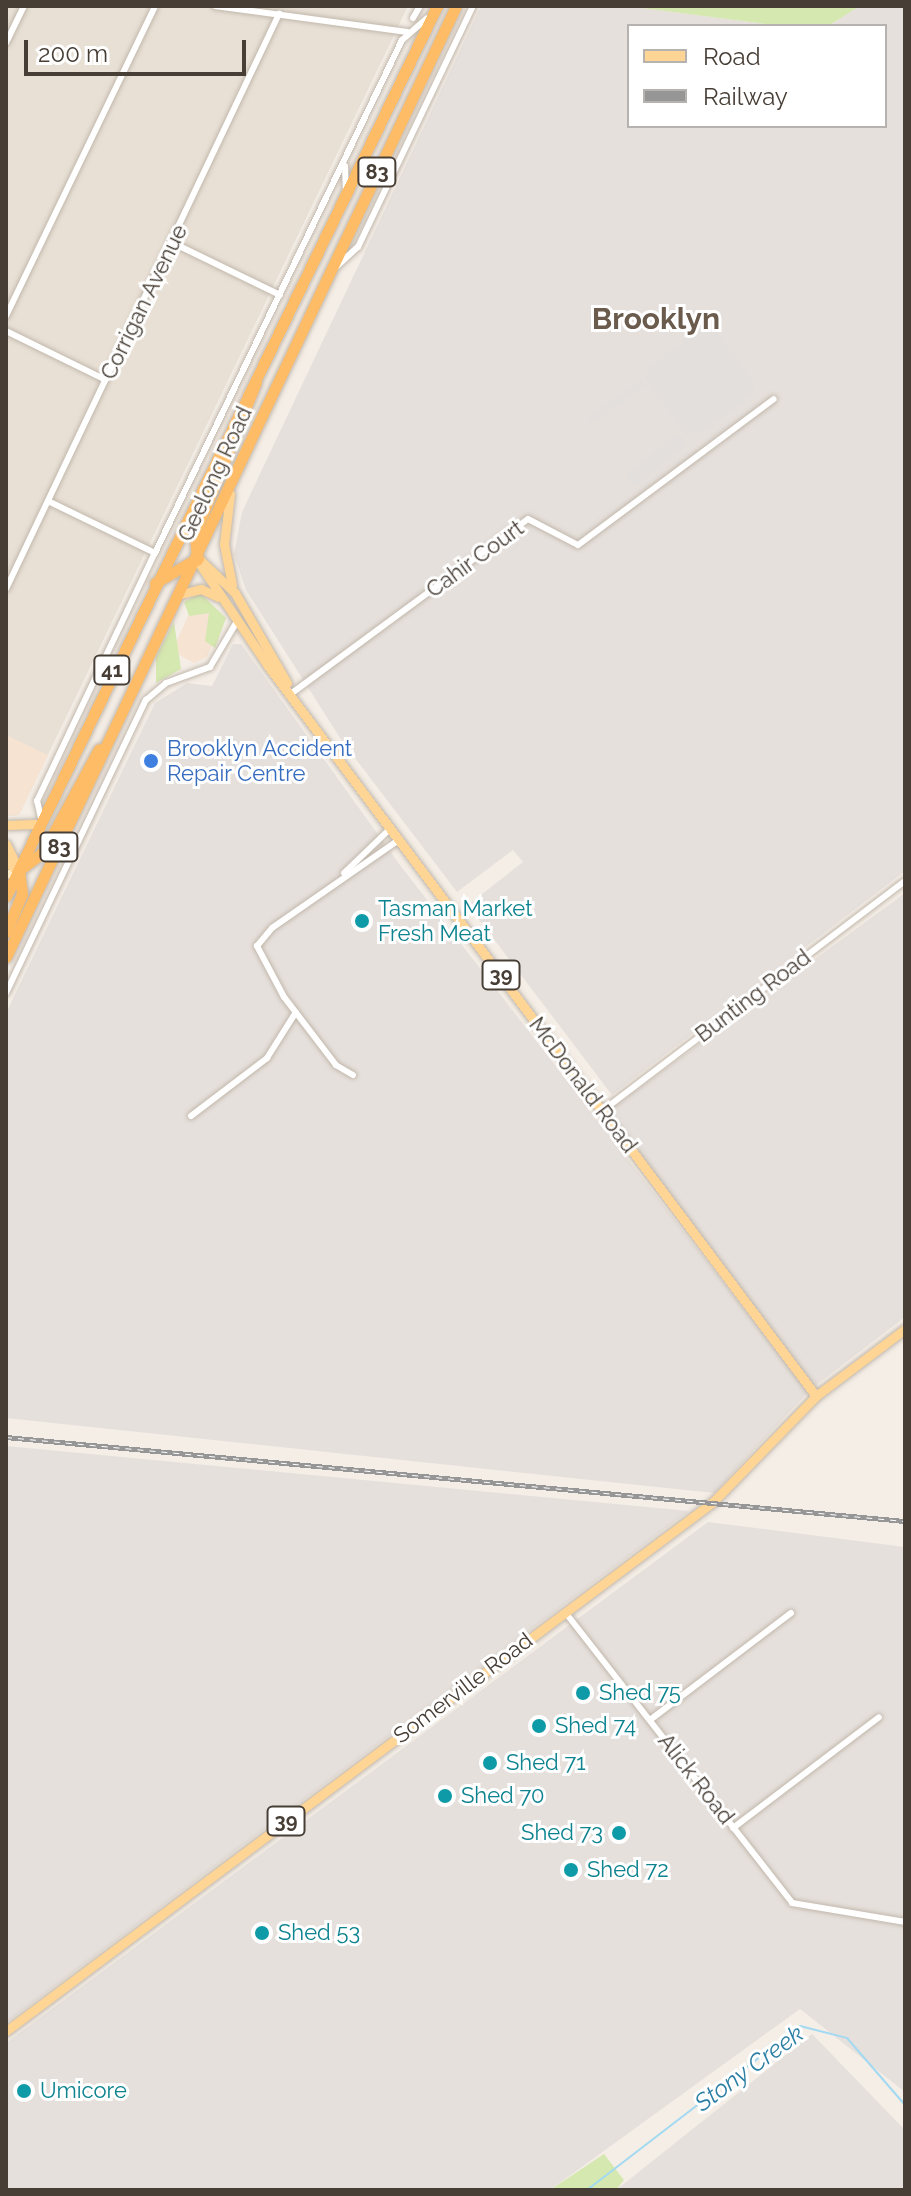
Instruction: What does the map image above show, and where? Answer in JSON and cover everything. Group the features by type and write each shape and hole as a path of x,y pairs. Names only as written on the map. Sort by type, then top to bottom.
{"highway":[{"name":"Geelong Road","path":"6,957 230,494 316,301 456,6"},
{"name":"Geelong Road","path":"6,896 152,585 435,8"},
{"path":"297,293 316,301"},
{"path":"152,585 197,559 195,533 252,403 257,374"},
{"name":"41","path":"16,872 41,855 80,774 110,737"},
{"path":"6,932 22,894 16,872"}],"main road":[{"name":"39","path":"230,494 224,544 235,593"},
{"name":"McDonald Road","path":"197,559 235,593 293,695"},
{"name":"McDonald Road","path":"197,559 236,623 816,1396"},
{"path":"181,594 201,589 221,599"},
{"path":"236,623 248,614"},
{"path":"6,825 41,823"},
{"path":"6,844 16,872"},
{"path":"6,861 16,872"},
{"name":"Somerville Road","path":"6,2031 718,1498 816,1396 905,1329"}],"street":[{"path":"6,43 24,6"},
{"path":"6,316 155,6"},
{"path":"215,6 407,32"},
{"path":"413,18 420,6"},
{"path":"330,272 358,247 473,6"},
{"path":"41,823 37,801 155,553 407,32 435,8"},
{"name":"Corrigan Avenue","path":"6,589 173,243 279,14"},
{"path":"345,161 346,190"},
{"path":"173,243 280,295"},
{"path":"6,331 106,380"},
{"name":"Cahir Court","path":"293,695 528,519 578,545 774,399"},
{"path":"48,501 155,553"},
{"path":"6,993 146,700 166,683 210,667 236,623"},
{"path":"353,1075 296,1012 262,966 257,946 339,878 391,828"},
{"path":"339,878 400,839"},
{"name":"Bunting Road","path":"602,1111 905,881"},
{"path":"191,1116 267,1058 296,1012"},
{"name":"Alick Road","path":"565,1612 798,1907 905,1922"},
{"path":"650,1720 791,1613"},
{"path":"733,1828 879,1717"}],"shaded area":[{"path":"6,6 408,6 19,815 6,816"},
{"path":"481,6 626,6 766,24 627,24 627,128 887,128 887,24 831,24 860,6 905,6 905,871 612,1095 468,905 523,862 513,850 457,892 342,741 246,590 234,554 242,512"},
{"path":"701,328 714,330 754,382 752,395 699,435 694,429 686,434 646,381 647,369"},
{"path":"642,380 646,386 591,423 587,417"},
{"path":"678,433 687,444 636,485 627,475"},
{"path":"194,603 223,621 207,657 194,663 172,651"},
{"path":"233,644 241,644 400,865 808,1392 714,1493 6,1418 6,1013 155,703 187,683 212,686"},
{"path":"6,735 48,755 19,815 6,816"},
{"path":"905,893 905,1317 811,1389 604,1114"},
{"path":"6,1446 689,1511 6,2023"},
{"path":"708,1522 905,1547 905,2092 800,2009 550,2190 6,2190 6,2043"},
{"path":"812,2034 905,2130 905,2190 616,2190"}],"green space":[{"path":"626,6 860,6 831,24 766,24"},
{"path":"200,593 226,618 215,648 205,641 209,613 189,616 184,602"},
{"path":"174,622 181,669 156,683 156,657"},
{"path":"604,2154 624,2180 616,2190 550,2190"}],"waterway":[{"name":"Stony Creek","path":"587,2190 800,2026 847,2038 905,2105"}],"railway":[{"path":"6,1437 905,1521"}],"place":[{"name":"Brooklyn Accident Repair Centre","path":"151,761"},
{"name":"Tasman Market Fresh Meat","path":"362,921"},
{"name":"Shed 75","path":"583,1693"},
{"name":"Shed 74","path":"539,1726"},
{"name":"Shed 71","path":"490,1763"},
{"name":"Shed 70","path":"445,1796"},
{"name":"Shed 73","path":"619,1833"},
{"name":"Shed 72","path":"571,1870"},
{"name":"Shed 53","path":"262,1933"},
{"name":"Umicore","path":"24,2091"}],"district":[{"name":"Brooklyn","path":"656,319"}]}
